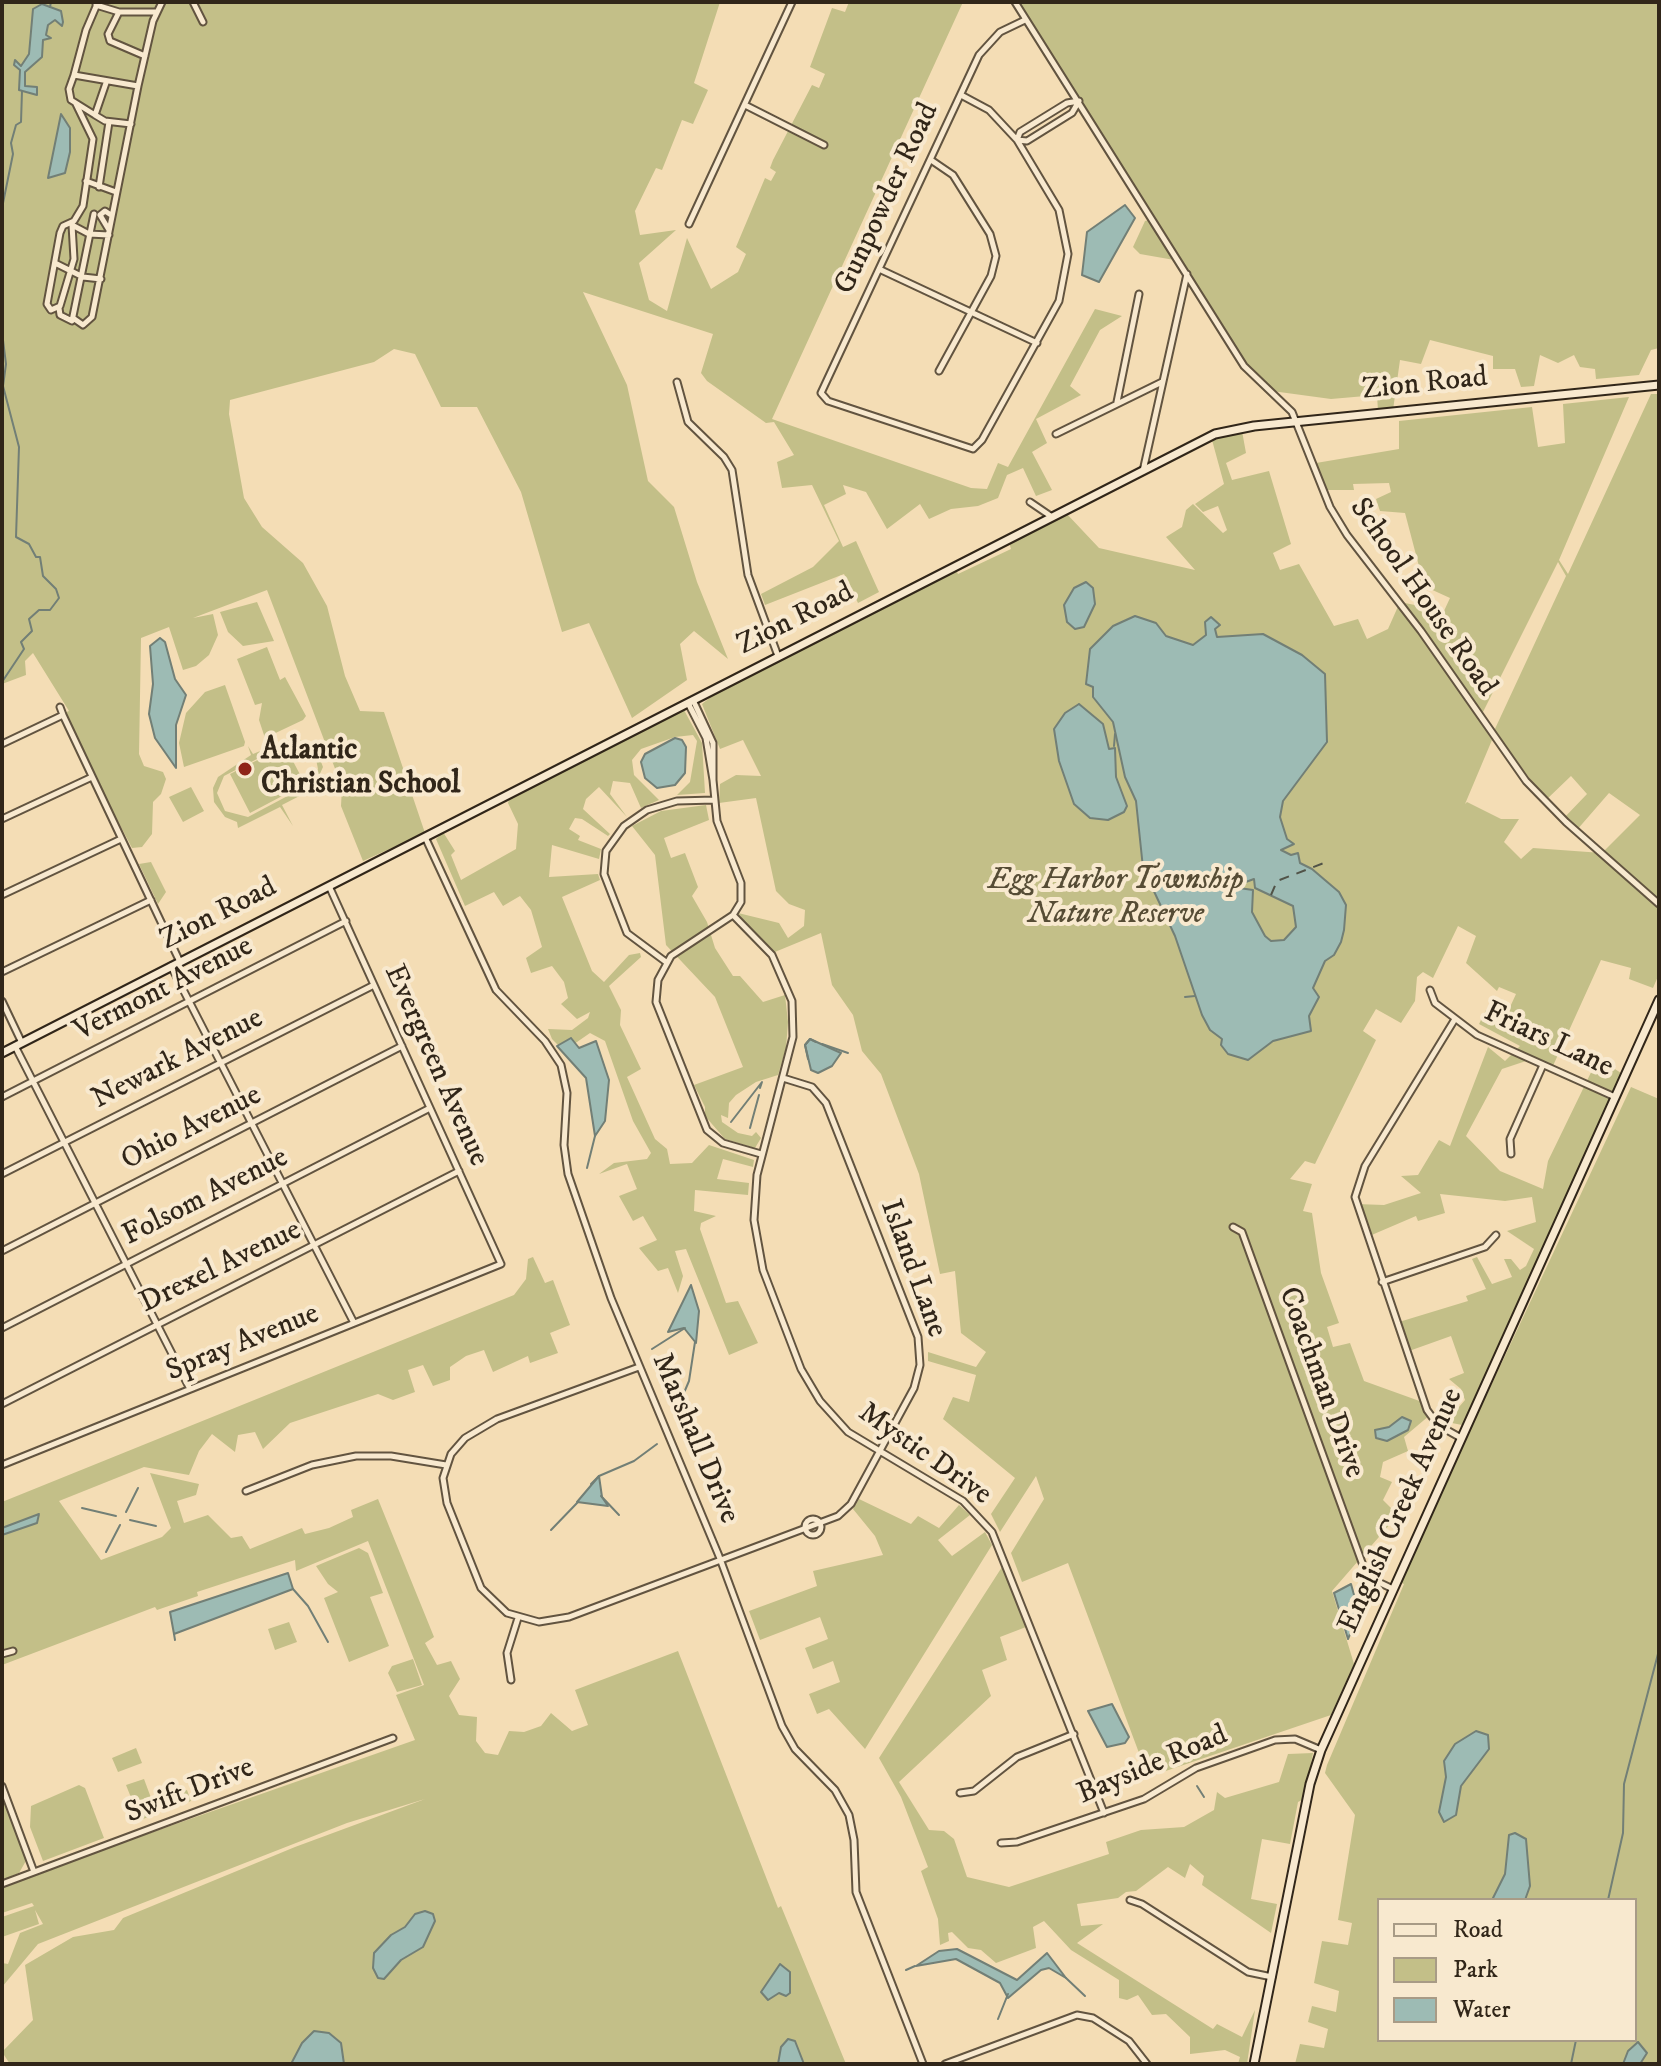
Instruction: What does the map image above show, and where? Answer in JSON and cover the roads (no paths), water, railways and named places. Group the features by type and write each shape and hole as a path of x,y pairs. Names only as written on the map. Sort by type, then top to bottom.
{"street":[{"path":"73,318 81,325 90,321 138,86 156,12 162,2"},
{"path":"193,2 203,22"},
{"path":"689,224 792,2"},
{"name":"School House Road","path":"1015,2 1246,369 1287,407 1297,422 1339,524 1426,638 1512,763 1566,822 1659,904"},
{"path":"60,306 52,311 47,306 60,231 72,224 83,203 93,136 69,93 97,4 119,12 156,12"},
{"path":"119,12 108,34 110,41 145,56"},
{"name":"Gunpowder Road","path":"1025,20 1000,32 985,47 822,388 823,399 962,447 978,446 1037,343"},
{"path":"74,75 106,83 138,86"},
{"path":"95,115 106,83"},
{"path":"879,269 1037,343 1063,289 1067,241 1054,200 1017,140 989,110 961,95"},
{"path":"1017,140 1027,141 1072,113 1079,101"},
{"path":"1017,140 1020,132 1067,103 1079,101"},
{"path":"76,104 109,122 131,124"},
{"path":"745,105 824,145"},
{"path":"99,187 109,122"},
{"path":"931,160 953,175 992,240 994,269 939,371"},
{"path":"86,181 116,192"},
{"path":"83,203 97,214 109,232"},
{"path":"72,224 75,255 60,306 61,317 71,322 83,277 89,234 97,214 106,211 111,215"},
{"path":"72,224 89,234 109,232"},
{"path":"55,263 83,277 101,279"},
{"path":"1143,471 1187,273"},
{"path":"1117,403 1139,294"},
{"path":"677,382 688,422 724,457 732,470 748,575 778,656"},
{"path":"1056,434 1163,382"},
{"name":"Zion Road","path":"2,1053 1219,433 1297,422 1659,385"},
{"path":"1030,502 1052,517"},
{"path":"690,701 706,738 717,821 742,885 741,902 733,915 678,950 666,962 657,984 657,1008 704,1127 718,1141 761,1154"},
{"path":"60,707 180,962"},
{"path":"2,744 63,715"},
{"path":"2,819 92,777"},
{"path":"666,962 627,933 604,874 606,851 624,826 647,810 677,801 714,800"},
{"name":"Marshall Drive","path":"424,836 496,990 545,1041 561,1065 567,1093 564,1145 568,1174 639,1367 721,1561 786,1734 835,1790 849,1815 856,1892 923,2064"},
{"path":"2,895 121,839"},
{"name":"Evergreen Avenue","path":"329,885 501,1264"},
{"path":"2,972 151,900"},
{"name":"Mystic Drive","path":"733,915 772,955 788,985 794,1025 783,1078 761,1154 754,1220 765,1278 813,1391 840,1425 878,1453 945,1489 987,1524 1004,1555 1104,1813"},
{"name":"Vermont Avenue","path":"2,1097 346,921"},
{"path":"171,966 354,1323"},
{"name":"Newark Avenue","path":"2,1174 374,985"},
{"name":"Friars Lane","path":"1430,990 1435,1003 1486,1040 1615,1097"},
{"name":"English Creek Avenue","path":"1254,2064 1310,1784 1321,1750 1659,1000"},
{"path":"2,1001 33,1081 190,1389"},
{"path":"1455,1019 1365,1166 1356,1187 1357,1207 1427,1410 1442,1428 1461,1438"},
{"name":"Ohio Avenue","path":"2,1251 402,1046"},
{"path":"1511,1154 1510,1139 1543,1065"},
{"name":"Island Lane","path":"783,1078 812,1087 824,1099 919,1341 920,1365 915,1384 848,1507 820,1523 815,1535 805,1528"},
{"name":"Folsom Avenue","path":"2,1328 430,1108"},
{"name":"Drexel Avenue","path":"2,1404 459,1171"},
{"name":"Coachman Drive","path":"1233,1227 1242,1232 1364,1568 1371,1578 1393,1589"},
{"path":"1382,1282 1485,1247 1496,1235"},
{"name":"Spray Avenue","path":"2,1465 501,1264"},
{"path":"511,1680 507,1653 518,1618 492,1601 478,1582 444,1494 446,1465 465,1438 497,1419 639,1367"},
{"path":"246,1491 312,1465 356,1456 403,1457 446,1465"},
{"name":"Island Lane","path":"518,1618 539,1622 563,1619 805,1528 809,1519 820,1523"},
{"path":"2,1654 13,1651"},
{"path":"960,1793 974,1791 1017,1757 1074,1734"},
{"name":"Swift Drive","path":"2,1884 393,1738"},
{"name":"Bayside Road","path":"1001,1843 1017,1842 1152,1795 1196,1768 1275,1740 1295,1739 1321,1750"},
{"path":"2,1786 34,1872"},
{"path":"1130,1900 1142,1904 1248,1972 1272,1977"},
{"path":"945,2064 1057,2020 1080,2015 1093,2018 1129,2041 1147,2064"}],"water":[{"path":"42,4 61,11 63,22 62,26 55,20 48,25 46,35 51,38 43,40 42,57 25,72 25,86 37,87 37,95 19,90 20,70 14,65 15,60 21,66 29,54 33,9"},
{"path":"61,114 70,128 70,152 65,173 48,178"},
{"path":"1125,205 1135,218 1099,282 1082,275 1087,232"},
{"path":"1086,582 1093,588 1095,604 1084,627 1075,629 1067,622 1064,605 1074,588"},
{"path":"1135,616 1156,623 1166,636 1193,645 1206,635 1205,622 1211,617 1220,625 1215,629 1217,637 1263,634 1302,655 1325,674 1327,742 1283,801 1280,817 1287,839 1294,844 1281,850 1291,855 1298,853 1300,863 1339,892 1346,905 1344,930 1341,942 1334,955 1325,961 1313,988 1319,997 1309,1016 1311,1031 1273,1041 1248,1060 1228,1054 1221,1045 1222,1039 1210,1030 1175,936 1143,868 1136,801 1125,777 1113,722 1093,697 1093,687 1086,684 1090,649 1113,626","holes":["1254,879 1255,888 1293,906 1296,927 1284,940 1271,941 1265,936 1252,912 1253,890 1232,887"]},
{"path":"160,638 165,642 175,679 186,695 176,725 176,768 155,738 149,714 153,684 150,646"},
{"path":"1079,704 1103,724 1109,749 1115,748 1116,777 1127,806 1124,812 1108,820 1090,818 1074,804 1059,761 1054,729 1065,713"},
{"path":"675,738 682,740 686,747 685,773 675,785 657,788 645,778 641,762 645,754"},
{"path":"571,1038 579,1048 596,1041 609,1080 605,1121 595,1136 586,1078 557,1046"},
{"path":"810,1039 841,1053 832,1066 818,1073 811,1070 805,1045"},
{"path":"691,1285 699,1311 696,1343 684,1328 668,1332"},
{"path":"1402,1417 1411,1421 1408,1430 1387,1441 1376,1438 1375,1430 1389,1427"},
{"path":"599,1476 602,1497 608,1506 577,1502"},
{"path":"39,1514 37,1523 2,1535 2,1528"},
{"path":"288,1573 293,1589 174,1634 170,1612"},
{"path":"1351,1584 1359,1613 1348,1639 1334,1593"},
{"path":"1112,1704 1129,1737 1125,1743 1107,1747 1088,1711"},
{"path":"1476,1731 1488,1735 1489,1749 1461,1786 1456,1815 1444,1822 1439,1812 1446,1777 1444,1761 1455,1744"},
{"path":"1515,1833 1526,1839 1530,1886 1526,1898 1493,1898 1505,1874 1509,1835"},
{"path":"425,1911 433,1914 435,1921 423,1947 401,1960 384,1979 378,1978 373,1968 374,1953 391,1935 405,1927 415,1914"},
{"path":"957,1949 1017,1980 1047,1953 1066,1978 1049,1968 1041,1970 1008,1998 1000,1983 956,1959 916,1966 939,1951"},
{"path":"780,1964 790,1972 790,1993 786,1996 779,1993 768,2000 761,1992"},
{"path":"314,2031 329,2033 341,2043 344,2064 291,2064 302,2043"},
{"path":"788,2039 795,2041 804,2064 778,2064 781,2047"},
{"path":"1638,2042 1647,2053 1640,2064 1623,2064 1628,2051"}],"waterway":[{"path":"50,7 51,2"},
{"path":"2,208 13,154 11,143 16,125 21,122 22,91"},
{"path":"2,332 6,364 3,386 19,447 16,537 29,544 36,557 40,557 43,576 56,589 59,598 50,610 39,610 29,619 32,631 21,642 24,649 2,682"},
{"path":"1114,746 1115,734"},
{"path":"1185,997 1195,996"},
{"path":"808,1059 805,1045 810,1039 816,1042"},
{"path":"822,1044 848,1053"},
{"path":"731,1122 762,1082 760,1088"},
{"path":"750,1128 759,1095"},
{"path":"587,1168 595,1136"},
{"path":"652,1349 685,1328"},
{"path":"675,1414 689,1381 695,1342"},
{"path":"591,1484 599,1476 634,1461 657,1444"},
{"path":"126,1512 138,1488"},
{"path":"601,1496 619,1515"},
{"path":"551,1530 578,1502"},
{"path":"82,1508 116,1516"},
{"path":"130,1520 156,1526"},
{"path":"106,1552 120,1525"},
{"path":"293,1589 308,1606 328,1642"},
{"path":"174,1634 175,1640"},
{"path":"1608,1898 1623,1833 1624,1784 1659,1650"},
{"path":"1197,1786 1204,1797"},
{"path":"906,1970 915,1966"},
{"path":"1066,1978 1085,1996"},
{"path":"998,2019 1008,1994"},
{"path":"1571,2064 1576,2042"}],"place":[{"name":"Atlantic Christian School","path":"245,769"}],"park label":[{"name":"Egg Harbor Township Nature Reserve","path":"1116,899"}]}
